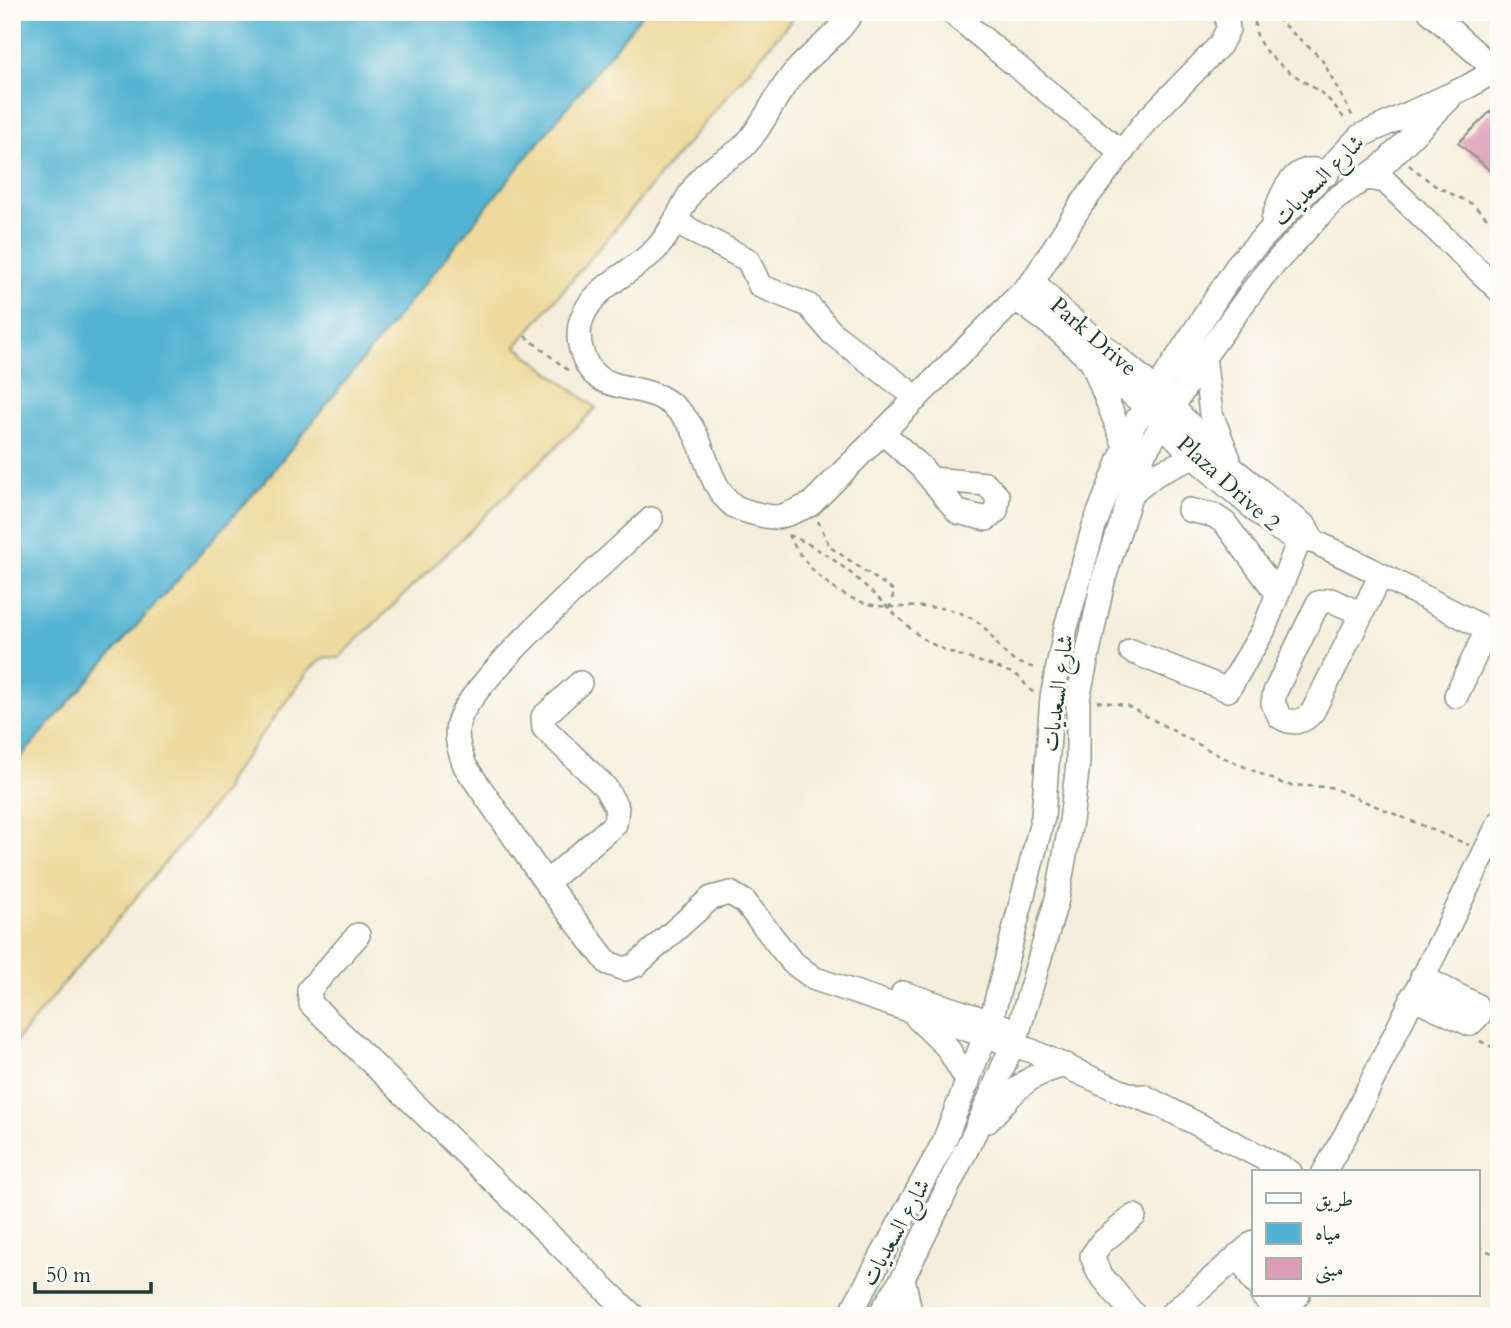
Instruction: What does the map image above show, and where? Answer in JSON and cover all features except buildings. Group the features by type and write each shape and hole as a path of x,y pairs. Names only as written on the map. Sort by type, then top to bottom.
{"street":[{"path":"852,12 840,31 794,73 743,148 705,174 690,192 667,237 653,252 600,290 582,319 580,348 590,369 605,381 638,387 663,397 686,419 702,446 715,485 736,507 776,517 810,505 1034,281 1081,205 1145,122 1220,45 1228,29 1226,12"},
{"path":"951,12 1122,153"},
{"path":"1430,12 1497,71 1458,89"},
{"name":"شارع السعديات","path":"849,1316 943,1144 988,1029 1043,817 1052,697 1066,627 1094,526 1125,446 1150,397 1239,263 1272,226 1360,136 1458,89"},
{"name":"شارع السعديات","path":"879,1316 903,1278 975,1132 1015,1039 1056,899 1072,821 1079,699 1103,581 1144,453 1204,357 1264,275 1343,193 1367,178 1458,89"},
{"path":"1326,172 1343,193 1378,158 1399,149 1383,124"},
{"path":"1367,178 1385,181 1499,290"},
{"path":"675,222 748,260 760,286 808,305 833,334 917,398"},
{"name":"Park Drive","path":"1034,281 1150,397"},
{"name":"Park Drive","path":"1016,299 1057,329 1091,362 1150,397"},
{"path":"1204,357 1211,414 1233,469"},
{"path":"1091,362 1125,446"},
{"path":"1150,397 1167,414"},
{"name":"Plaza Drive 2","path":"1167,414 1194,457 1275,527 1375,572 1493,633"},
{"name":"Plaza Drive 2","path":"1167,414 1306,527 1306,541"},
{"path":"883,433 931,478"},
{"path":"1130,495 1156,474 1194,457"},
{"path":"1189,510 1213,516 1225,523 1276,592"},
{"path":"651,519 487,677 458,722 458,743 465,766 547,883 613,967 625,969 636,965 711,898 730,893 745,902 803,972 868,999 988,1029"},
{"path":"1131,651 1228,690 1263,631 1276,592 1306,541"},
{"path":"1355,611 1327,600 1315,608 1274,698 1277,713 1285,720 1300,721 1312,711 1355,611 1375,572"},
{"path":"1456,696 1493,633"},
{"path":"547,883 615,824 617,808 606,788 544,728 543,717 580,684"},
{"path":"1325,1170 1346,1134 1499,823"},
{"path":"358,934 309,990 310,1004 633,1316"},
{"path":"843,987 872,984 1015,1039 1157,1104 1286,1170"},
{"path":"906,1010 947,1047 968,1082"},
{"path":"1015,1039 1121,1091 1157,1104"},
{"path":"975,1132 1021,1083 1044,1070 1066,1065"},
{"path":"1134,1216 1101,1243 1092,1256 1098,1273 1135,1316"},
{"path":"1169,1316 1246,1248 1252,1274"},
{"path":"903,1278 911,1316"},
{"path":"1263,1296 1271,1306 1277,1308 1289,1306 1297,1296"}],"path":[{"path":"1257,12 1254,22 1257,34 1273,58 1322,93 1348,123 1360,124 1348,113 1321,58 1269,12"},
{"path":"1399,149 1434,185 1472,204 1499,229"},
{"path":"810,505 830,547 894,591 890,607"},
{"path":"788,535 799,555 830,587 849,597 890,607 939,607 962,614 979,622 1011,660 1034,668"},
{"path":"1079,699 1126,705 1218,755 1286,785 1331,788 1483,851"},
{"path":"1480,1248 1499,1256"}],"sand":[{"path":"644,12 798,12 516,346 596,408 339,658 325,657 310,669 229,779 225,791 12,1046 12,767 268,477"}],"water":[{"path":"12,12 644,12 268,477 12,767"}]}
